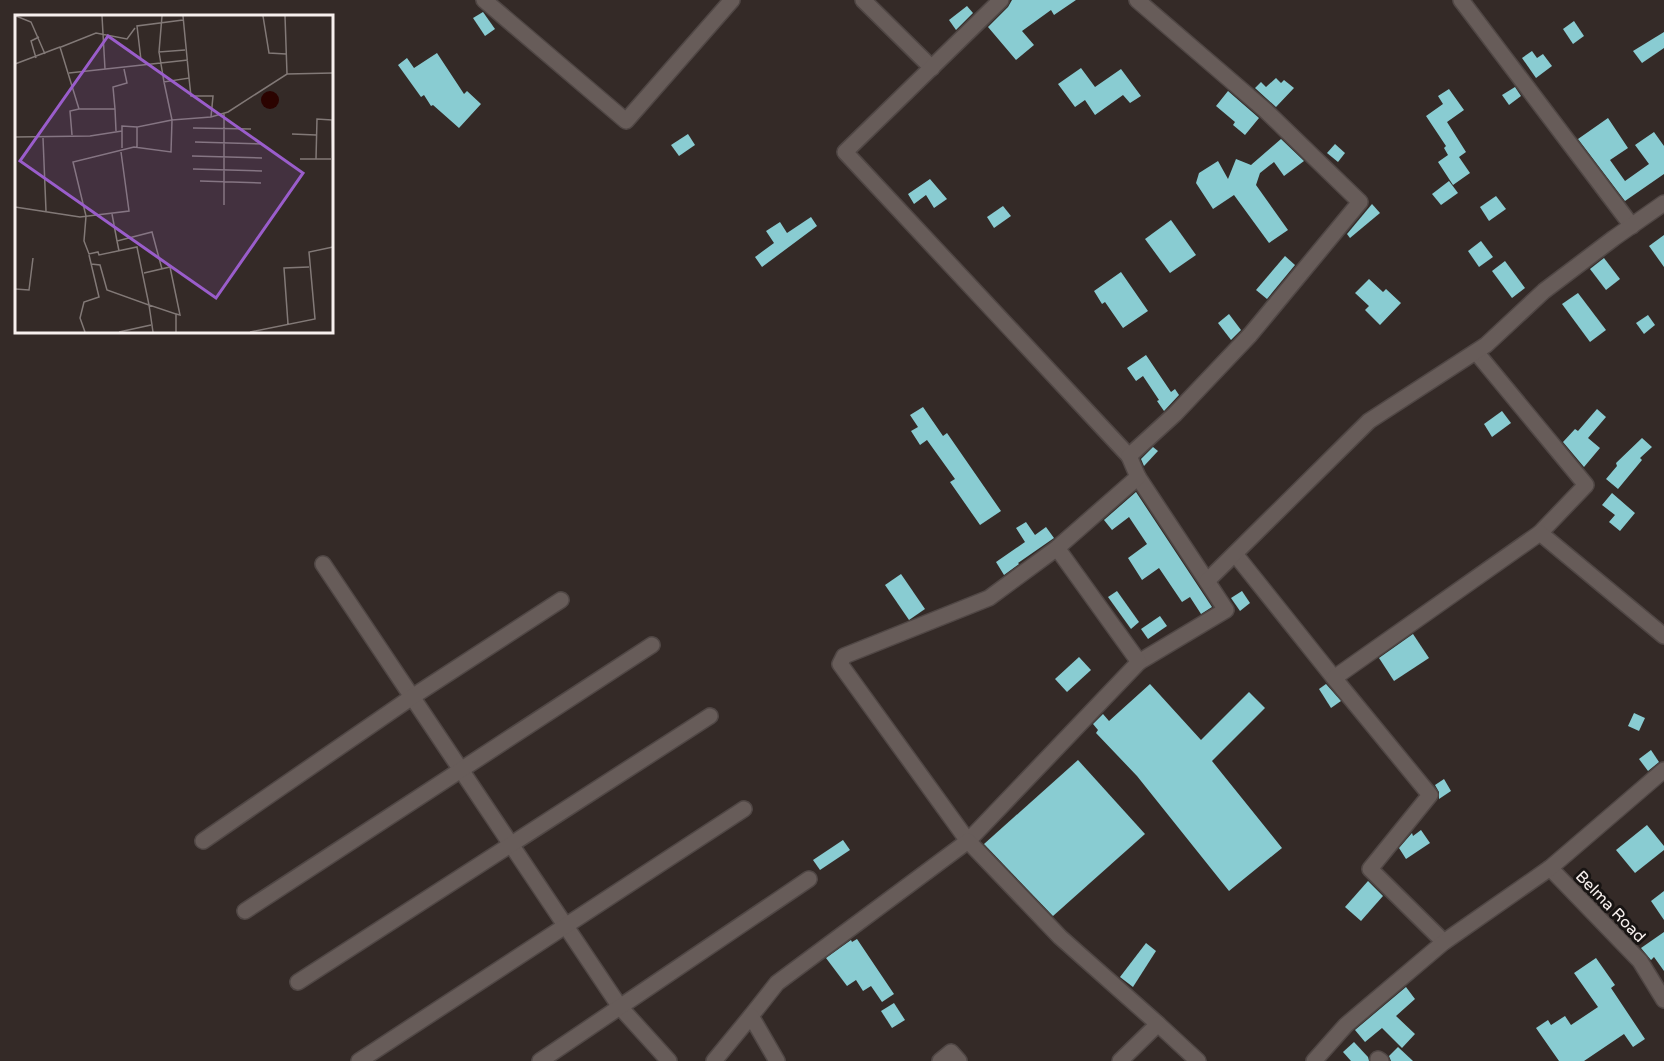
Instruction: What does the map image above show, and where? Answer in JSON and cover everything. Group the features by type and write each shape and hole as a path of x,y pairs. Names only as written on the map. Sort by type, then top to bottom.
{"street":[{"path":"484,0 626,121 732,0"},
{"path":"863,0 932,68"},
{"path":"714,1061 777,983 968,841 1139,662 1226,610 1138,477 1129,456 845,153 1001,0"},
{"path":"1129,456 1175,414 1250,335 1360,202 1265,110 1137,0"},
{"path":"1461,0 1632,226"},
{"path":"1207,581 1369,421 1486,345 1544,291 1664,203"},
{"path":"1335,678 1540,533 1586,485 1476,352"},
{"path":"1138,477 1057,548 989,598 865,646 844,656 840,664 968,841 1060,937 1198,1061"},
{"path":"1540,533 1664,636"},
{"path":"1057,548 1139,662"},
{"path":"1235,554 1430,795 1370,869 1444,942"},
{"path":"323,564 620,1007 669,1061"},
{"path":"203,841 412,697 561,600"},
{"path":"245,911 652,645"},
{"path":"298,982 710,716"},
{"path":"1314,1061 1346,1025 1444,942 1550,868 1664,770"},
{"path":"359,1061 744,809"},
{"name":"Belma Road","path":"1550,868 1640,961 1664,1000"},
{"path":"540,1061 809,879"},
{"path":"751,1016 777,1061"},
{"path":"1120,1061 1158,1024"},
{"path":"940,1061 951,1052 959,1061"}],"building":[{"path":"1012,0 1076,0 1054,15 1051,10 1022,31 1034,45 1016,60 988,27"},
{"path":"967,6 973,13 956,30 949,20"},
{"path":"483,12 495,29 485,36 473,18"},
{"path":"1574,21 1584,36 1573,44 1563,29"},
{"path":"1664,32 1664,48 1642,63 1633,51"},
{"path":"1532,51 1537,58 1543,54 1552,66 1536,78 1522,58"},
{"path":"437,53 464,94 467,91 481,104 459,128 433,105 431,106 424,95 421,97 398,65 407,58 414,68"},
{"path":"1081,68 1095,87 1121,69 1141,96 1130,103 1123,95 1095,115 1085,100 1075,107 1058,84"},
{"path":"1276,78 1281,83 1284,80 1294,88 1276,107 1255,88 1261,82 1266,87"},
{"path":"1515,87 1521,96 1509,105 1502,95"},
{"path":"1449,89 1464,110 1447,122 1466,152 1459,157 1470,173 1453,185 1438,162 1448,155 1444,148 1446,146 1426,116 1443,104 1438,96"},
{"path":"1228,91 1259,118 1245,135 1233,125 1235,122 1216,106"},
{"path":"1608,118 1628,148 1610,160 1625,181 1649,164 1635,145 1654,132 1664,146 1664,174 1625,201 1578,139"},
{"path":"688,134 695,145 679,156 671,145"},
{"path":"1281,139 1304,161 1284,176 1274,162 1260,173 1256,185 1288,230 1269,243 1234,195 1213,209 1196,183 1199,173 1218,161 1228,179 1236,159 1251,165"},
{"path":"1335,144 1345,153 1338,162 1327,153"},
{"path":"930,179 947,199 934,208 926,195 914,204 908,194"},
{"path":"1449,181 1458,193 1441,205 1432,194"},
{"path":"1496,196 1506,209 1489,221 1480,207"},
{"path":"1372,204 1380,213 1350,238 1347,234"},
{"path":"1003,206 1011,216 994,228 987,217"},
{"path":"811,217 817,226 762,267 755,257 774,243 766,231 780,222 787,233"},
{"path":"1171,220 1196,255 1170,273 1145,239"},
{"path":"1664,235 1664,267 1649,246"},
{"path":"1481,241 1493,257 1479,267 1468,251"},
{"path":"1285,256 1295,265 1267,299 1256,290"},
{"path":"1604,258 1620,279 1606,290 1590,269"},
{"path":"1505,261 1525,288 1512,298 1492,271"},
{"path":"1121,272 1148,311 1123,328 1105,302 1102,304 1094,291"},
{"path":"1369,279 1383,292 1386,289 1401,303 1380,325 1365,310 1369,306 1355,293"},
{"path":"1578,293 1606,330 1590,342 1562,304"},
{"path":"1229,314 1241,330 1231,340 1218,323"},
{"path":"1648,315 1655,325 1644,334 1636,323"},
{"path":"1146,355 1171,392 1175,389 1179,395 1164,411 1143,376 1136,381 1127,368"},
{"path":"923,407 943,436 947,433 1001,511 980,525 950,482 955,479 927,440 920,445 911,431 918,427 910,415"},
{"path":"1597,409 1606,417 1588,438 1600,448 1584,467 1563,442 1575,429 1578,431"},
{"path":"1502,411 1511,423 1492,437 1484,424"},
{"path":"1642,438 1652,447 1640,458 1642,460 1618,489 1606,479 1617,466 1616,463"},
{"path":"1153,447 1158,451 1144,466 1141,459"},
{"path":"1136,492 1212,607 1201,614 1190,597 1182,602 1159,568 1142,580 1128,558 1147,544 1129,517 1112,530 1104,520"},
{"path":"1612,493 1635,513 1620,531 1609,522 1615,515 1602,505"},
{"path":"1026,522 1035,535 1046,527 1054,538 1004,575 996,562 1025,542 1016,528"},
{"path":"901,574 925,609 909,620 885,585"},
{"path":"1117,591 1139,622 1131,629 1108,597"},
{"path":"1242,591 1250,603 1240,611 1231,598"},
{"path":"1160,616 1167,626 1148,639 1141,629"},
{"path":"1413,634 1429,658 1394,681 1379,658"},
{"path":"1079,657 1091,670 1067,692 1055,679"},
{"path":"1150,684 1201,740 1249,692 1265,708 1212,761 1282,848 1229,891 1137,776 1096,733 1098,730 1093,724 1103,714 1109,721"},
{"path":"1326,684 1341,701 1331,708 1319,689"},
{"path":"1634,713 1645,718 1639,731 1628,726"},
{"path":"1651,750 1659,762 1648,771 1639,759"},
{"path":"1078,760 1145,834 1053,916 984,844"},
{"path":"1444,779 1451,791 1439,799 1439,792 1435,785"},
{"path":"1647,825 1664,846 1664,850 1635,873 1616,850"},
{"path":"1421,830 1430,843 1406,859 1399,848 1412,833 1413,836"},
{"path":"843,840 850,850 820,870 813,860"},
{"path":"1368,881 1383,896 1361,921 1345,907"},
{"path":"1664,891 1664,920 1651,901"},
{"path":"1664,932 1664,971 1654,957 1651,960 1641,948"},
{"path":"857,939 894,994 882,1002 871,986 863,991 856,980 847,986 826,958 851,940 852,942"},
{"path":"1146,943 1156,951 1133,987 1120,977"},
{"path":"1596,958 1615,985 1611,988 1645,1039 1633,1047 1624,1034 1584,1061 1559,1061 1536,1028 1548,1020 1551,1025 1565,1016 1571,1025 1598,1007 1574,973"},
{"path":"1406,987 1415,999 1396,1016 1415,1034 1402,1048 1382,1028 1365,1042 1355,1030"},
{"path":"894,1003 905,1020 892,1028 881,1011"},
{"path":"1354,1042 1369,1061 1351,1061 1343,1052"},
{"path":"1398,1047 1413,1061 1391,1061 1389,1056"}]}
